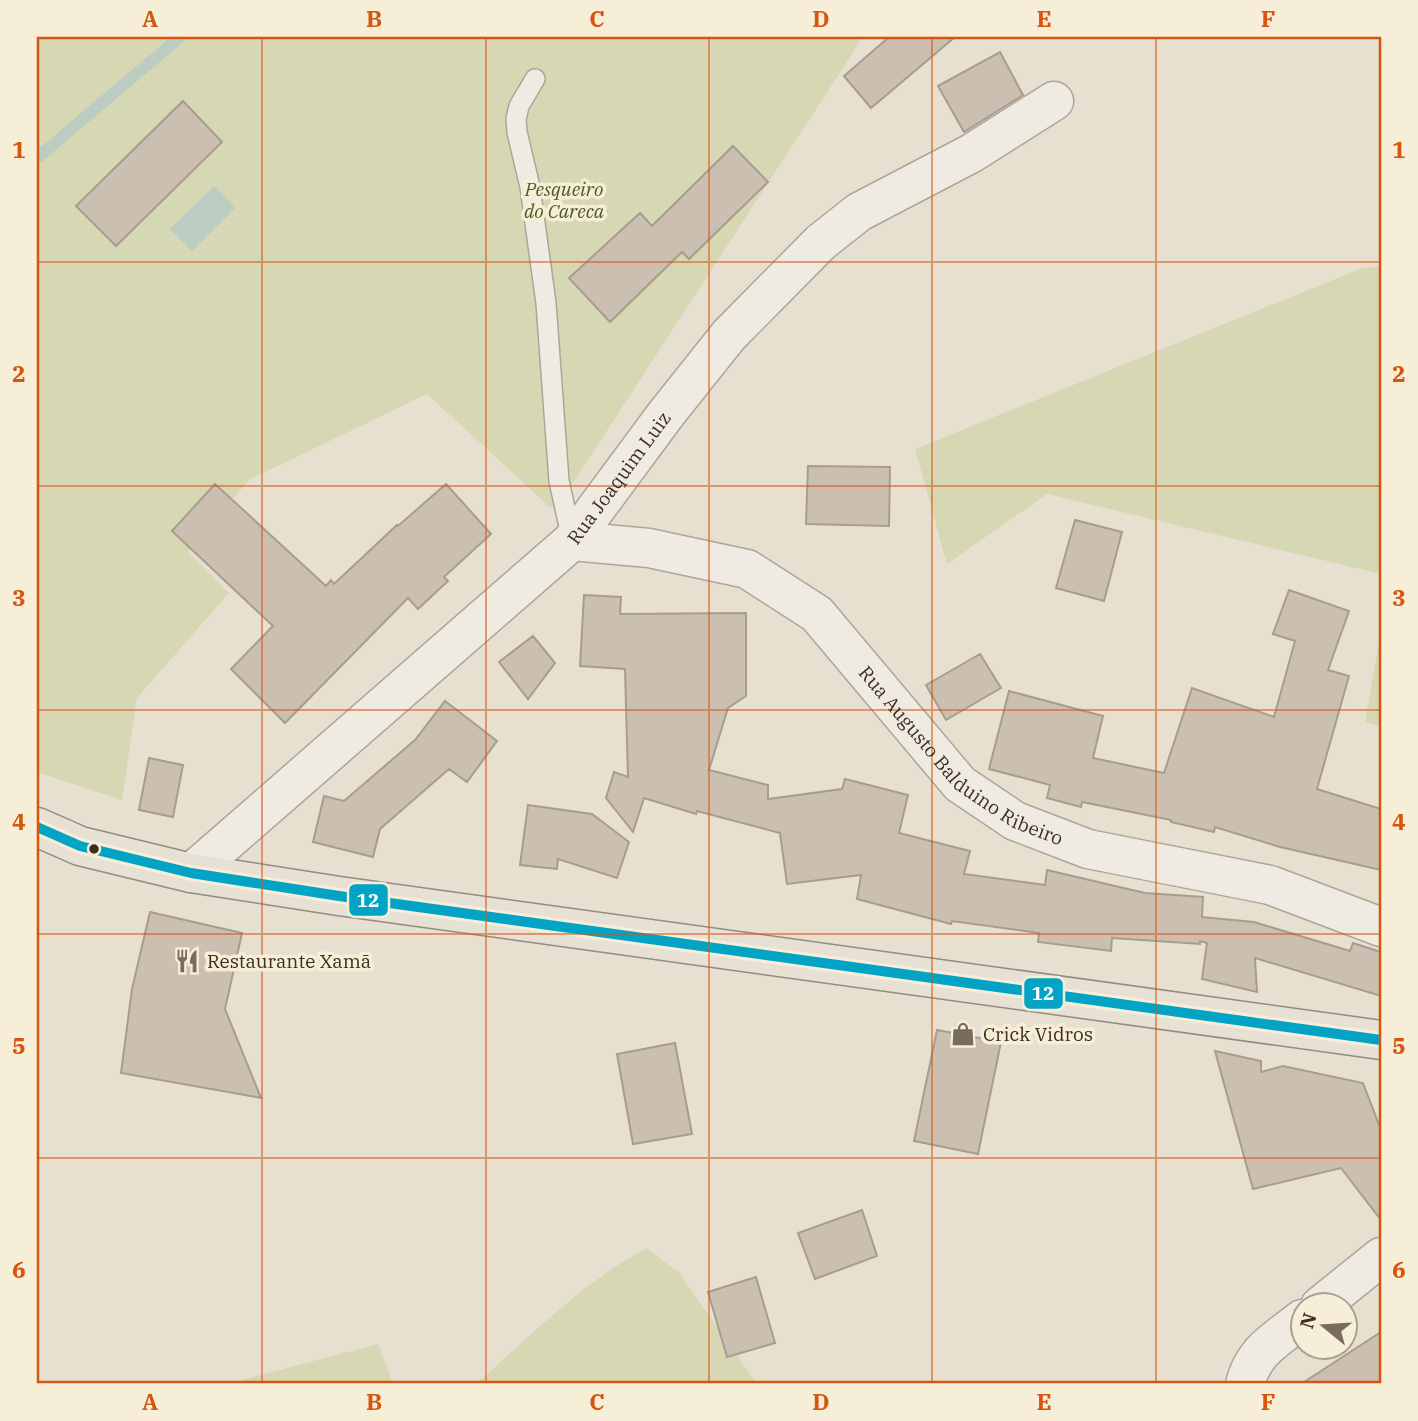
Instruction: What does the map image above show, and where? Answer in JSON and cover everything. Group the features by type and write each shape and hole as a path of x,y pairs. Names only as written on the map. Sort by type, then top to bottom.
{"main road":[{"path":"37,827 80,846 191,873 339,896 1381,1040"}],"street":[{"name":"Rua Joaquim Luiz","path":"191,873 572,541 666,414 729,335 821,242 859,212 972,153 1054,101"},
{"name":"Rua Augusto Balduino Ribeiro","path":"572,541 649,548 747,569 817,614 960,784 1015,821 1088,849 1270,885 1381,927"},
{"path":"1337,1292 1381,1257"},
{"path":"1245,1384 1250,1365 1261,1351 1288,1330"}],"lane":[{"path":"535,79 519,106 516,120 530,187 546,303 559,481 572,541"}],"green space":[{"name":"Pesqueiro do Careca","path":"37,37 863,37 569,489 551,508 427,394 249,480 188,552 229,593 137,698 122,800 37,772"},
{"path":"1381,266 1381,574 1047,494 947,564 915,449 1360,269"},
{"path":"1381,630 1381,727 1365,722"},
{"path":"647,1248 680,1274 757,1384 476,1384 579,1293"},
{"path":"378,1344 393,1384 226,1384"}],"shaded area":[{"path":"214,186 235,208 192,251 170,229"}],"building":[{"path":"889,37 955,37 871,108 844,76"},
{"path":"1000,52 1023,95 964,132 938,86"},
{"path":"183,101 222,142 116,246 76,206"},
{"path":"733,146 768,182 689,259 682,252 610,322 569,278 640,213 652,226"},
{"path":"808,466 890,467 889,526 806,524"},
{"path":"215,484 326,586 331,580 334,584 446,484 491,534 444,577 448,581 418,609 408,598 285,723 231,669 273,626 172,531"},
{"path":"1075,520 1122,532 1104,601 1056,588"},
{"path":"1289,590 1349,611 1328,670 1349,676 1317,789 1381,809 1381,870 1280,847 1215,827 1214,832 1171,820 1082,802 1081,807 1047,798 1050,785 989,769 1009,691 1103,716 1093,758 1164,773 1192,688 1274,717 1295,641 1273,634"},
{"path":"584,595 621,597 620,614 746,613 746,696 728,708 709,770 768,785 768,799 842,789 845,779 908,795 899,833 970,851 964,874 1045,885 1047,870 1145,893 1203,897 1202,917 1254,922 1350,951 1353,943 1381,952 1381,996 1255,958 1257,992 1202,979 1207,943 1200,941 1200,944 1112,938 1111,951 1038,942 1039,933 952,921 951,924 857,899 861,875 787,884 780,833 697,811 696,814 644,798 633,832 606,798 614,772 628,777 625,669 580,666"},
{"path":"533,636 555,663 528,699 499,662"},
{"path":"980,654 1001,688 946,720 926,685"},
{"path":"445,701 497,741 467,782 449,769 380,829 373,857 313,842 324,796 344,801 415,740"},
{"path":"149,758 183,765 173,817 139,810"},
{"path":"528,805 592,814 629,842 617,878 558,859 557,869 520,865"},
{"path":"150,912 242,933 225,1009 261,1098 121,1073 132,989"},
{"path":"937,1030 1001,1042 978,1154 914,1141"},
{"path":"675,1043 692,1134 633,1144 617,1054"},
{"path":"1215,1051 1261,1061 1261,1072 1283,1066 1363,1083 1381,1130 1381,1220 1341,1168 1253,1189"},
{"path":"862,1210 877,1256 815,1279 798,1233"},
{"path":"756,1277 775,1343 727,1357 708,1292"},
{"path":"1381,1332 1381,1384 1301,1384 1335,1362 1358,1362 1358,1347"}],"waterway":[{"path":"37,158 180,37"}],"transit line":[{"name":"12","path":"37,827 80,846 191,873 339,896 1381,1040"}],"place":[{"name":"Restaurante Xamã","path":"187,961"},
{"name":"Crick Vidros","path":"963,1034"}]}
